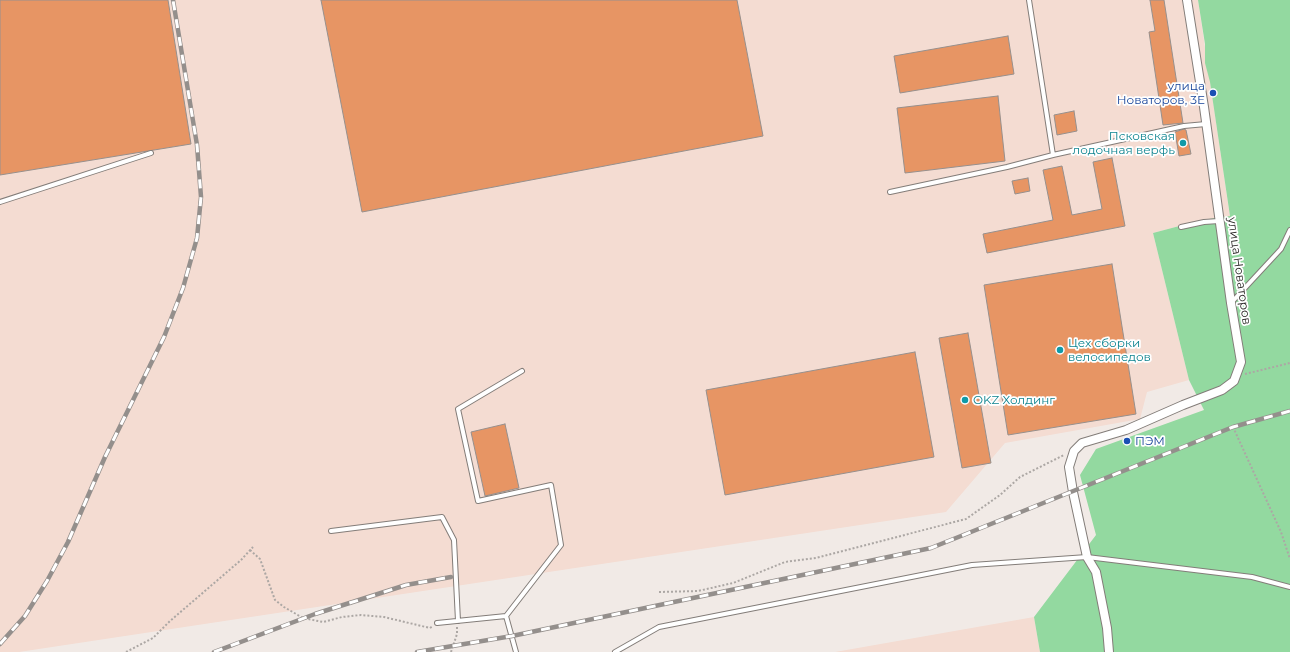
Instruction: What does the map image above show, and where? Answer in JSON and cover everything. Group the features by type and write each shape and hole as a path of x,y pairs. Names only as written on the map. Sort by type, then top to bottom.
{"street":[{"name":"улица Новаторов","path":"1187,0 1241,362 1238,372"},
{"path":"1109,652 1107,628 1096,572 1087,556 1068,467 1074,450 1082,443 1126,430 1222,390 1234,381 1238,372"}],"lane":[{"path":"1029,0 1053,155"},
{"path":"890,192 1007,167 1053,155 1184,126 1206,124"},
{"path":"0,202 151,153"},
{"path":"1181,227 1204,222 1220,221"},
{"path":"1231,303 1281,249 1290,230"},
{"path":"437,623 506,616 561,545 551,484 478,501 458,409 522,371"},
{"path":"330,531 442,517 454,540 458,621"},
{"path":"615,652 659,628 667,626 972,565 1087,556 1252,577 1290,586"},
{"path":"506,616 516,652"}],"path":[{"path":"1238,372 1247,374 1290,363"},
{"path":"1233,427 1281,532 1290,559"},
{"path":"659,592 698,591 733,583 785,562 816,558 966,519 1000,495 1020,477 1074,450"},
{"path":"126,652 153,638 170,620 253,547"},
{"path":"250,550 260,559 275,600 302,618 323,622 342,617 361,615 384,617 430,628 437,623"},
{"path":"451,652 457,634 458,621"}],"shaded area":[{"path":"0,0 1198,0 1230,217 1202,220 1153,233 1189,380 1147,392 1140,419 1005,443 946,512 19,652 0,652"},
{"path":"1034,617 1040,652 835,652"}],"green space":[{"path":"1198,0 1290,0 1290,652 1040,652 1034,617 1096,535 1080,475 1096,449 1204,410 1189,380 1153,233 1202,220 1230,216 1210,82 1205,63 1205,44"}],"building":[{"path":"0,0 168,0 191,144 0,175"},
{"path":"321,0 737,0 763,136 362,212"},
{"path":"1150,0 1164,0 1183,123 1163,125 1149,32 1155,31"},
{"path":"1008,36 1014,74 900,93 894,56"},
{"path":"998,96 1005,161 905,173 897,108"},
{"path":"1074,111 1077,131 1057,135 1054,115"},
{"name":"Псковская лодочная верфь","path":"1184,129 1186,130 1191,154 1179,156 1175,132"},
{"path":"1112,158 1125,226 987,253 983,234 1053,220 1043,170 1062,166 1072,215 1102,209 1093,162"},
{"path":"1028,178 1030,191 1015,194 1012,181"},
{"name":"Цех сборки велосипедов","path":"1112,264 1136,414 1008,435 984,285"},
{"name":"OKZ Холдинг","path":"968,333 991,463 962,468 939,338"},
{"path":"915,352 934,457 725,495 706,390"},
{"path":"505,424 519,488 485,496 471,432"}],"railway":[{"path":"0,644 25,616 47,581 68,542 105,457 164,337 183,288 197,238 201,197 197,145 173,0"},
{"path":"417,652 512,636 931,548 1233,427 1290,411"},
{"path":"214,652 315,614 406,585 451,577"}],"place":[{"name":"улица Новаторов, 3Е","path":"1213,93"},
{"name":"Псковская лодочная верфь","path":"1183,143"},
{"name":"Цех сборки велосипедов","path":"1060,350"},
{"name":"OKZ Холдинг","path":"965,400"},
{"name":"ПЭМ","path":"1127,441"}]}
